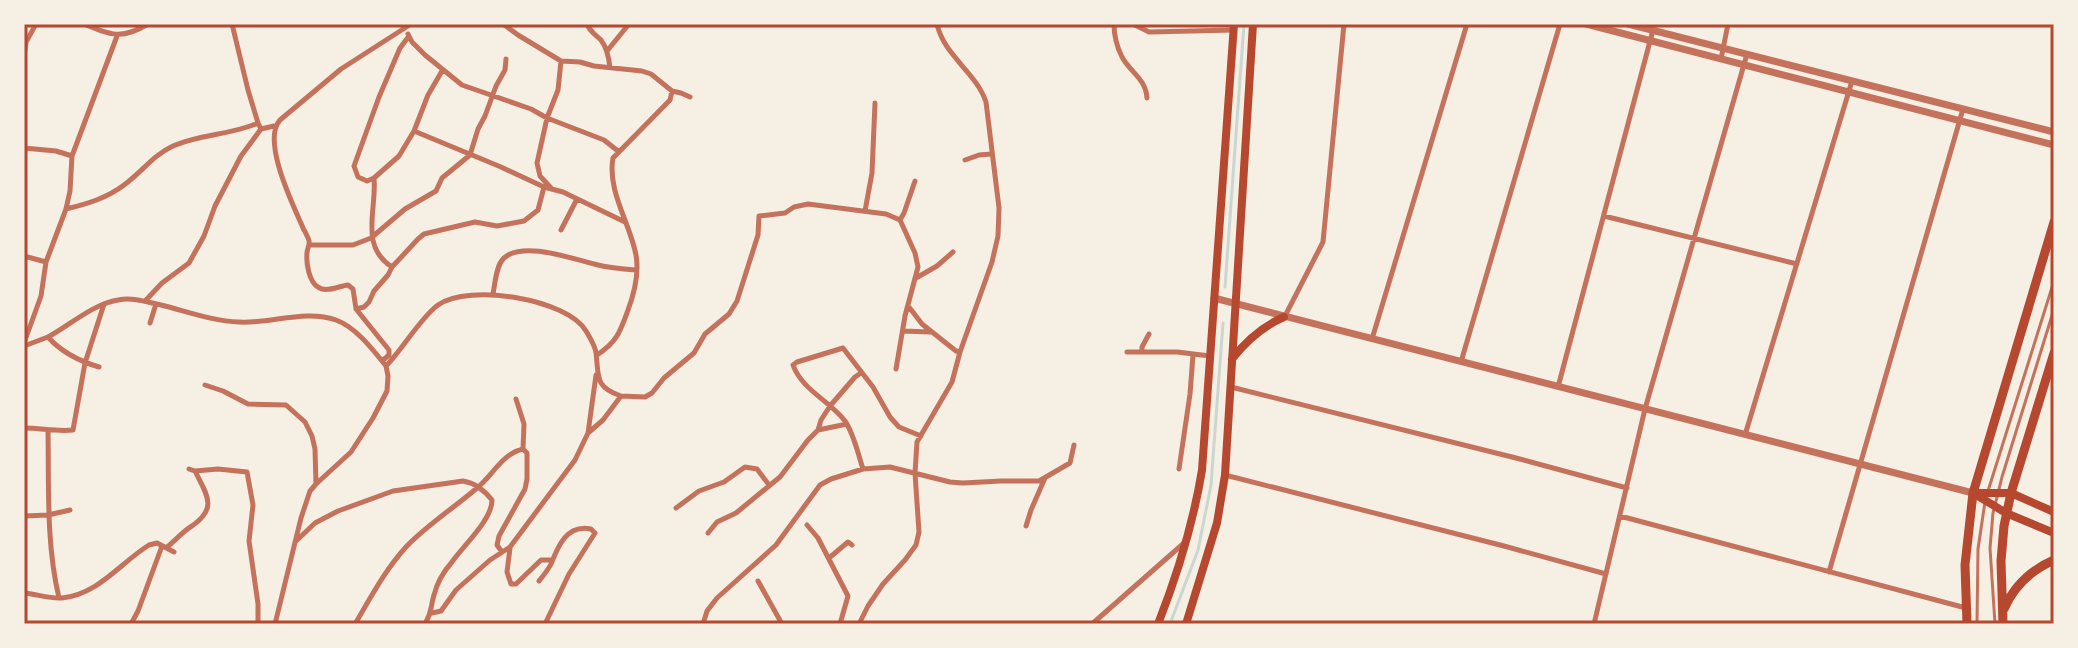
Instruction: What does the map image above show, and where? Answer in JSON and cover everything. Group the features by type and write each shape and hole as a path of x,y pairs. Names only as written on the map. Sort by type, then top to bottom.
{"main road":[{"path":"1186,624 1217,523 1225,475 1253,24"},
{"path":"1158,624 1188,539 1202,470 1234,27"},
{"path":"1967,624 1967,537 1973,493 2054,222"},
{"path":"1232,359 1260,330 1284,317"},
{"path":"2003,624 2001,561 2006,513 2054,353"},
{"path":"1973,493 1986,497 2006,513 2054,533"},
{"path":"1986,497 2011,493 2054,512"},
{"path":"2002,612 2021,582 2054,560"}],"street":[{"path":"24,56 26,42 36,24"},
{"path":"84,24 117,36 148,24"},
{"path":"232,24 260,126"},
{"path":"411,24 379,97 354,166 358,177 367,181 374,178 399,156 442,71"},
{"path":"503,24 561,61 651,74 672,91 690,97"},
{"path":"587,24 607,51 610,68"},
{"path":"607,51 629,24"},
{"path":"859,624 883,584 916,545 919,532 915,473 917,442 947,393 998,236 999,208 984,95 952,56 939,34 937,24"},
{"path":"1114,24 1122,58 1145,85 1147,98"},
{"path":"1133,24 1149,32 1234,27"},
{"path":"1284,317 1323,242 1344,24"},
{"path":"1372,339 1467,24"},
{"path":"1461,362 1560,24"},
{"path":"1586,24 2054,145"},
{"path":"1628,24 2054,132"},
{"path":"1721,59 1728,24"},
{"path":"1638,37 1642,26"},
{"path":"1558,387 1653,30"},
{"path":"66,209 88,203 123,186 170,148 247,128 274,126 341,69 376,45 408,32"},
{"path":"408,32 412,42 442,71 462,85 531,109 604,140 618,151"},
{"path":"24,345 41,296 46,262 66,209 72,156 117,36"},
{"path":"1594,624 1645,409 1747,54"},
{"path":"309,245 353,245 371,238 405,209 436,191 442,178 470,155 478,129 505,70 506,59"},
{"path":"552,188 540,176 537,163 547,118 558,90 561,61"},
{"path":"1745,435 1852,81"},
{"path":"597,355 614,342 631,303 636,270 636,253 611,167 613,158 670,100 672,91"},
{"path":"865,211 872,173 875,103"},
{"path":"1829,572 1963,109"},
{"path":"146,300 162,283 189,263 204,236 215,206 260,126"},
{"path":"274,126 280,173 310,242 307,256 315,286 329,289 348,285 353,289 356,309 389,350 384,364"},
{"path":"414,131 627,223"},
{"path":"24,148 72,156"},
{"path":"965,160 992,154"},
{"path":"374,178 371,238 385,263 392,267"},
{"path":"900,220 915,181"},
{"path":"356,309 366,305 392,267 424,234 475,222 497,226 524,221 538,210 544,187"},
{"path":"561,230 577,199"},
{"path":"596,375 603,387 621,396 645,397 652,393 664,378 694,353 705,334 729,314 737,301 758,235 759,216 785,213 808,204 886,214 900,220 918,261 896,369"},
{"path":"1604,216 1797,264"},
{"path":"493,294 501,262 505,257 522,251 553,253 601,266 636,270"},
{"path":"915,278 937,266 953,252"},
{"path":"24,256 46,262"},
{"path":"384,364 436,306 469,294 524,299 574,318 583,326 597,355 588,433 575,460 510,547 456,590 441,611 431,613"},
{"path":"1214,298 1973,493"},
{"path":"24,345 48,337 94,308 117,300 146,300 223,321 268,321 302,316 337,320 349,327 384,364 388,376 387,391 373,418 351,452 310,491 275,624"},
{"path":"24,428 73,430 85,363 105,304"},
{"path":"150,323 156,304"},
{"path":"909,307 931,332 960,352"},
{"path":"903,331 931,332"},
{"path":"1142,352 1149,334"},
{"path":"48,337 56,347 99,367"},
{"path":"863,469 847,424 805,384 793,365 842,348 873,387 890,417 899,427 921,436"},
{"path":"1127,352 1211,356"},
{"path":"1179,469 1193,355"},
{"path":"708,533 717,522 736,513 780,477 818,430 830,406 861,373"},
{"path":"205,385 248,404 286,405 295,412 312,436 316,484"},
{"path":"1230,387 1627,488"},
{"path":"588,433 603,420 621,396"},
{"path":"502,552 497,545 499,536 525,489 527,479 524,424 516,399"},
{"path":"818,430 847,424"},
{"path":"48,431 48,515 54,579 59,598"},
{"path":"703,624 707,611 717,598 776,545 820,485 831,479 863,469 890,467 950,482 1039,481 1070,463 1074,445"},
{"path":"355,624 389,568 408,545 479,487 508,456 523,449"},
{"path":"676,508 699,491 724,482 745,467 757,469 769,485"},
{"path":"131,624 164,547 199,521 208,509 209,502 192,470 218,469 247,472 253,505 249,541 258,624"},
{"path":"1225,475 1606,574"},
{"path":"1026,526 1045,478"},
{"path":"295,542 315,523 338,511 393,491 463,481 479,487 493,504 488,516 440,580 425,624"},
{"path":"24,516 70,510"},
{"path":"302,515 315,523"},
{"path":"1620,516 1966,608"},
{"path":"807,525 818,538 848,596 840,624"},
{"path":"539,581 551,565 562,539 569,533 587,527 595,533 569,574 545,624"},
{"path":"1092,624 1188,539"},
{"path":"829,558 848,542 852,545"},
{"path":"24,593 59,598 78,595 90,590 149,545 157,543 174,552"},
{"path":"510,547 507,572 511,584 516,584 541,560 551,560"},
{"path":"758,581 782,624"}],"lane":[{"path":"1977,624 1978,549 1986,497 2054,281"},
{"path":"1995,624 1990,548 1997,493 2054,309"}],"waterway":[{"path":"1225,287 1244,24"},
{"path":"1170,624 1198,550 1211,485 1223,323"}]}
